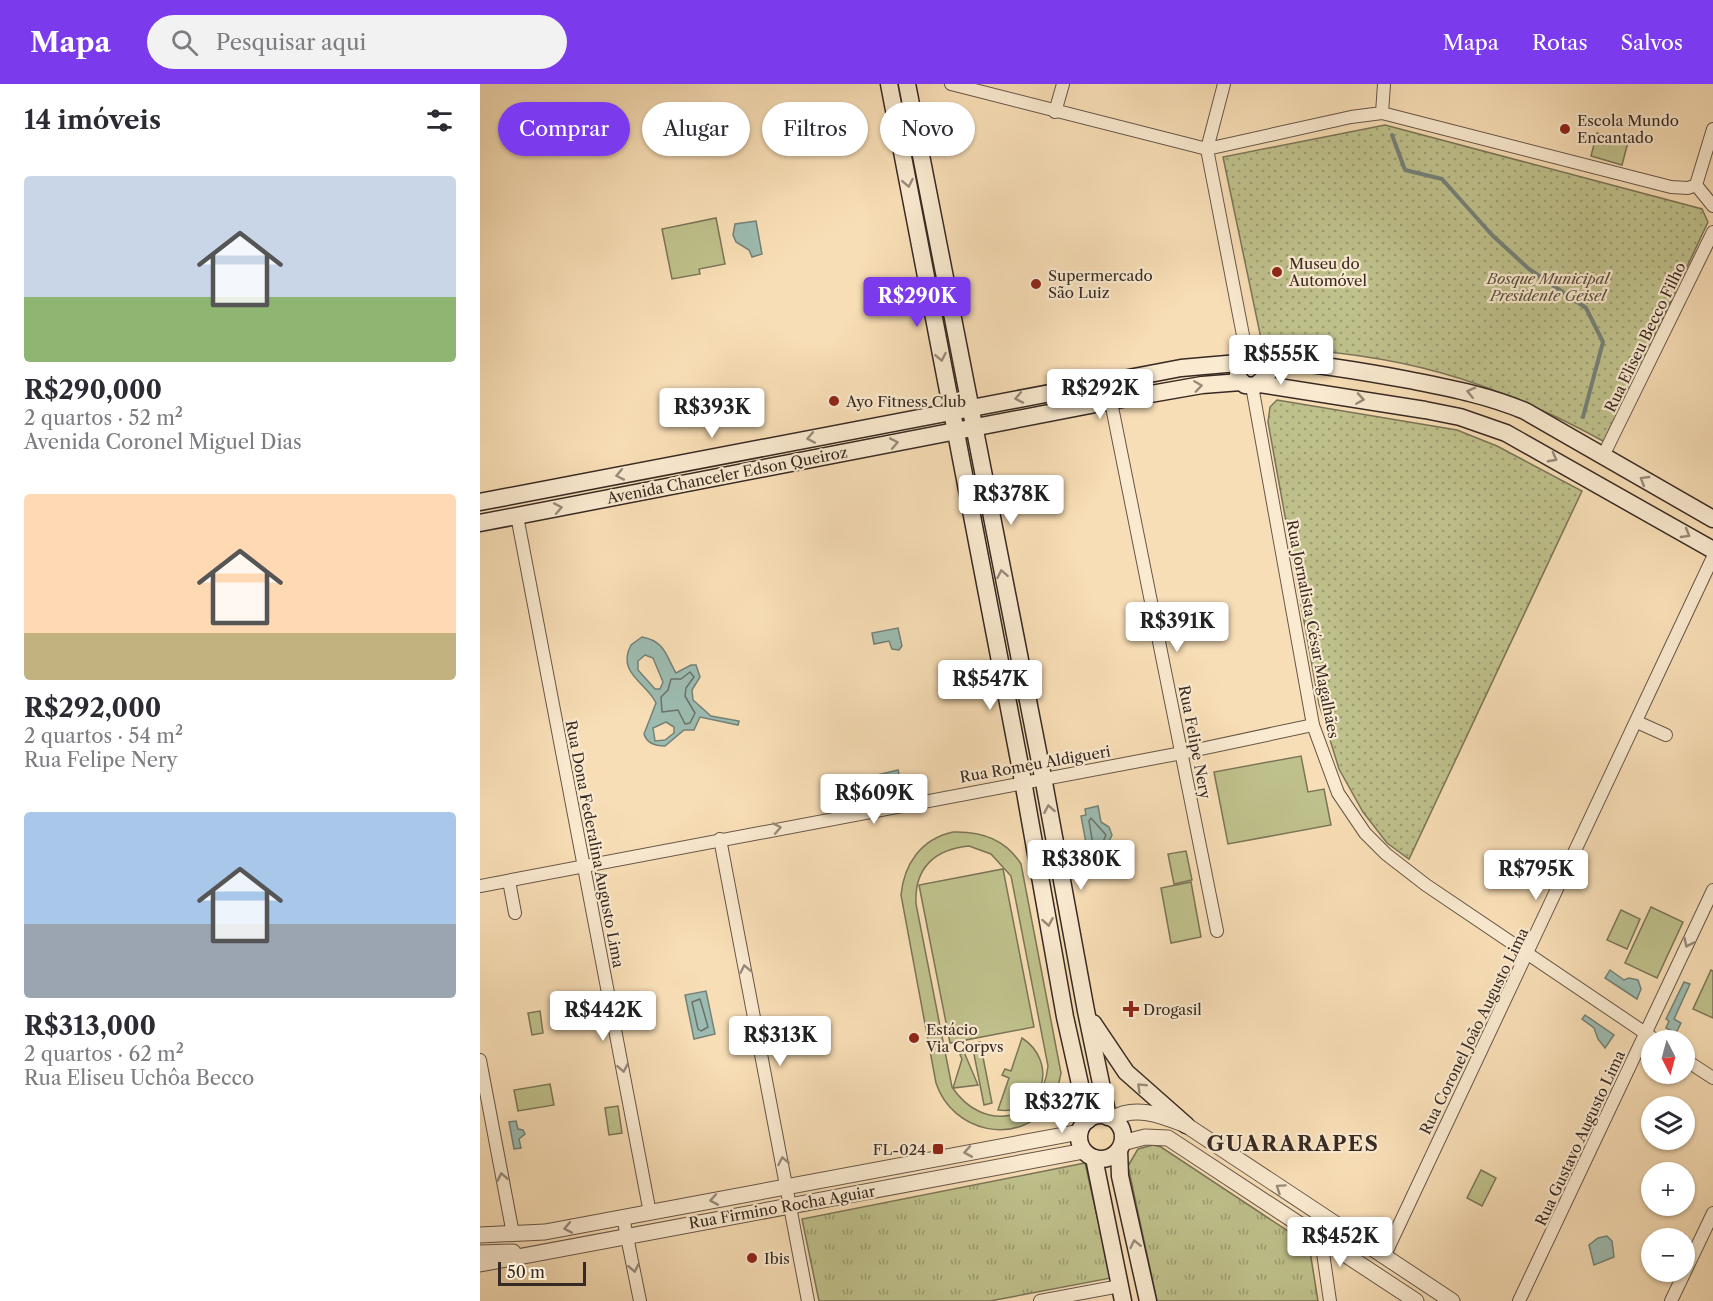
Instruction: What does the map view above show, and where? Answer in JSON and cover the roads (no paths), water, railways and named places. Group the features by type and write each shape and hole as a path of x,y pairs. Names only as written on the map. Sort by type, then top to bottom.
{"main road":[{"path":"889,84 993,635 1023,781 1084,1126 1080,1141 1089,1155 1121,1293"},
{"path":"908,84 1043,777 1086,1011 1110,1118 1122,1130 1120,1176 1148,1301"},
{"path":"918,238 937,234"},
{"path":"1249,359 1268,371 1251,384 1236,373 1249,359"},
{"name":"Avenida Chanceler Edson Queiroz","path":"480,502 1107,381 1249,359 1299,362 1475,393 1525,411 1713,519"},
{"name":"Avenida Chanceler Edson Queiroz","path":"480,523 1111,401 1202,386 1251,384 1460,417 1506,433 1600,484 1713,550"},
{"path":"846,431 850,451"},
{"path":"674,485 722,455"},
{"path":"1600,484 1609,459"},
{"path":"1653,514 1664,492"},
{"path":"993,635 1013,631"},
{"path":"1086,1011 1126,1072 1186,1125"},
{"path":"1084,1126 1097,1116 1110,1118"},
{"path":"1089,1155 1108,1158 1120,1146"}],"street":[{"path":"951,84 1055,112 1207,148 1351,117 1382,113 1671,187 1688,188 1696,185"},
{"path":"1055,112 1063,84"},
{"path":"1224,84 1207,148 1249,359"},
{"path":"1382,113 1384,84"},
{"path":"1696,185 1713,129"},
{"path":"1696,185 1713,206"},
{"name":"Rua Eliseu Becco Filho","path":"1609,459 1713,232"},
{"name":"Rua Felipe Nery","path":"1107,381 1217,931"},
{"name":"Rua Jornalista César Magalhães","path":"1251,384 1313,725 1338,793 1365,832 1386,854 1426,885 1641,1031"},
{"name":"Rua Dona Federalina Augusto Lima","path":"517,516 650,1213"},
{"name":"Rua Coronel João Augusto Lima","path":"1384,1257 1713,557"},
{"path":"1637,722 1666,735"},
{"name":"Rua Romeu Aldigueri","path":"480,886 1043,777 1182,753 1313,725"},
{"path":"720,839 808,1301"},
{"path":"509,881 515,913"},
{"name":"Rua Gustavo Augusto Lima","path":"1654,1030 1713,890"},
{"name":"Rua Gustavo Augusto Lima","path":"1519,1301 1641,1058"},
{"path":"480,1060 513,1234"},
{"path":"1695,1066 1713,1078"},
{"path":"1110,1118 1119,1114 1137,1112 1159,1115 1186,1125 1452,1301"},
{"name":"Rua Firmino Rocha Aguiar","path":"480,1235 544,1232 650,1213 1084,1126"},
{"path":"1120,1146 1145,1137 1168,1138 1416,1301"},
{"name":"Rua Firmino Rocha Aguiar","path":"480,1264 790,1206 1089,1155"},
{"path":"1671,1301 1713,1213"},
{"path":"623,1217 640,1301"},
{"path":"1330,1301 1321,1239 1333,1223"},
{"path":"480,1252 540,1252"},
{"path":"1040,1301 1121,1293"}],"water":[{"path":"756,221 762,254 752,257 749,250 736,242 733,235 735,224"},
{"path":"898,628 902,646 899,650 892,649 889,641 874,644 872,633"},
{"path":"642,637 656,642 664,650 676,673 691,665 696,665 700,677 692,690 693,700 711,716 739,721 738,725 700,717 694,730 684,730 665,746 650,742 644,734 656,703 630,670 627,655 631,645","holes":["645,655 653,658 663,682 660,689 655,689 638,670 638,661","666,722 674,727 674,733 665,740 655,741 653,728"]},
{"path":"898,770 901,783 880,787 877,775"},
{"path":"1098,806 1101,822 1109,827 1112,835 1106,848 1108,862 1096,864 1094,858 1089,859 1081,816 1086,815 1085,809"},
{"path":"1610,970 1624,980 1629,978 1638,980 1641,989 1637,999 1605,978"},
{"path":"1684,982 1690,984 1674,1019 1681,1023 1678,1030 1666,1028 1669,1021 1666,1019"},
{"path":"706,991 715,1034 694,1039 685,995"},
{"path":"1585,1015 1614,1035 1605,1048 1594,1028 1582,1019"},
{"path":"516,1121 518,1129 523,1130 525,1134 519,1139 521,1148 514,1149 509,1122"},
{"path":"1607,1236 1612,1241 1614,1257 1594,1265 1589,1245 1598,1238"}],"waterway":[{"path":"1392,135 1405,170 1442,179 1492,235 1529,269 1586,308 1603,342 1583,417"}],"place":[{"name":"Escola Mundo Encantado","path":"1565,129"},
{"name":"Museu do Automóvel","path":"1277,272"},
{"name":"Supermercado São Luiz","path":"1036,284"},
{"name":"Ayo Fitness Club","path":"834,401"},
{"name":"Drogasil","path":"1131,1009"},
{"name":"Estácio Via Corpvs","path":"914,1038"},
{"name":"FL-024","path":"938,1149"},
{"name":"Ibis","path":"752,1258"}],"district":[{"name":"GUARARAPES","path":"1293,1143"}],"park label":[{"name":"Bosque Municipal Presidente Geisel","path":"1548,286"}]}
